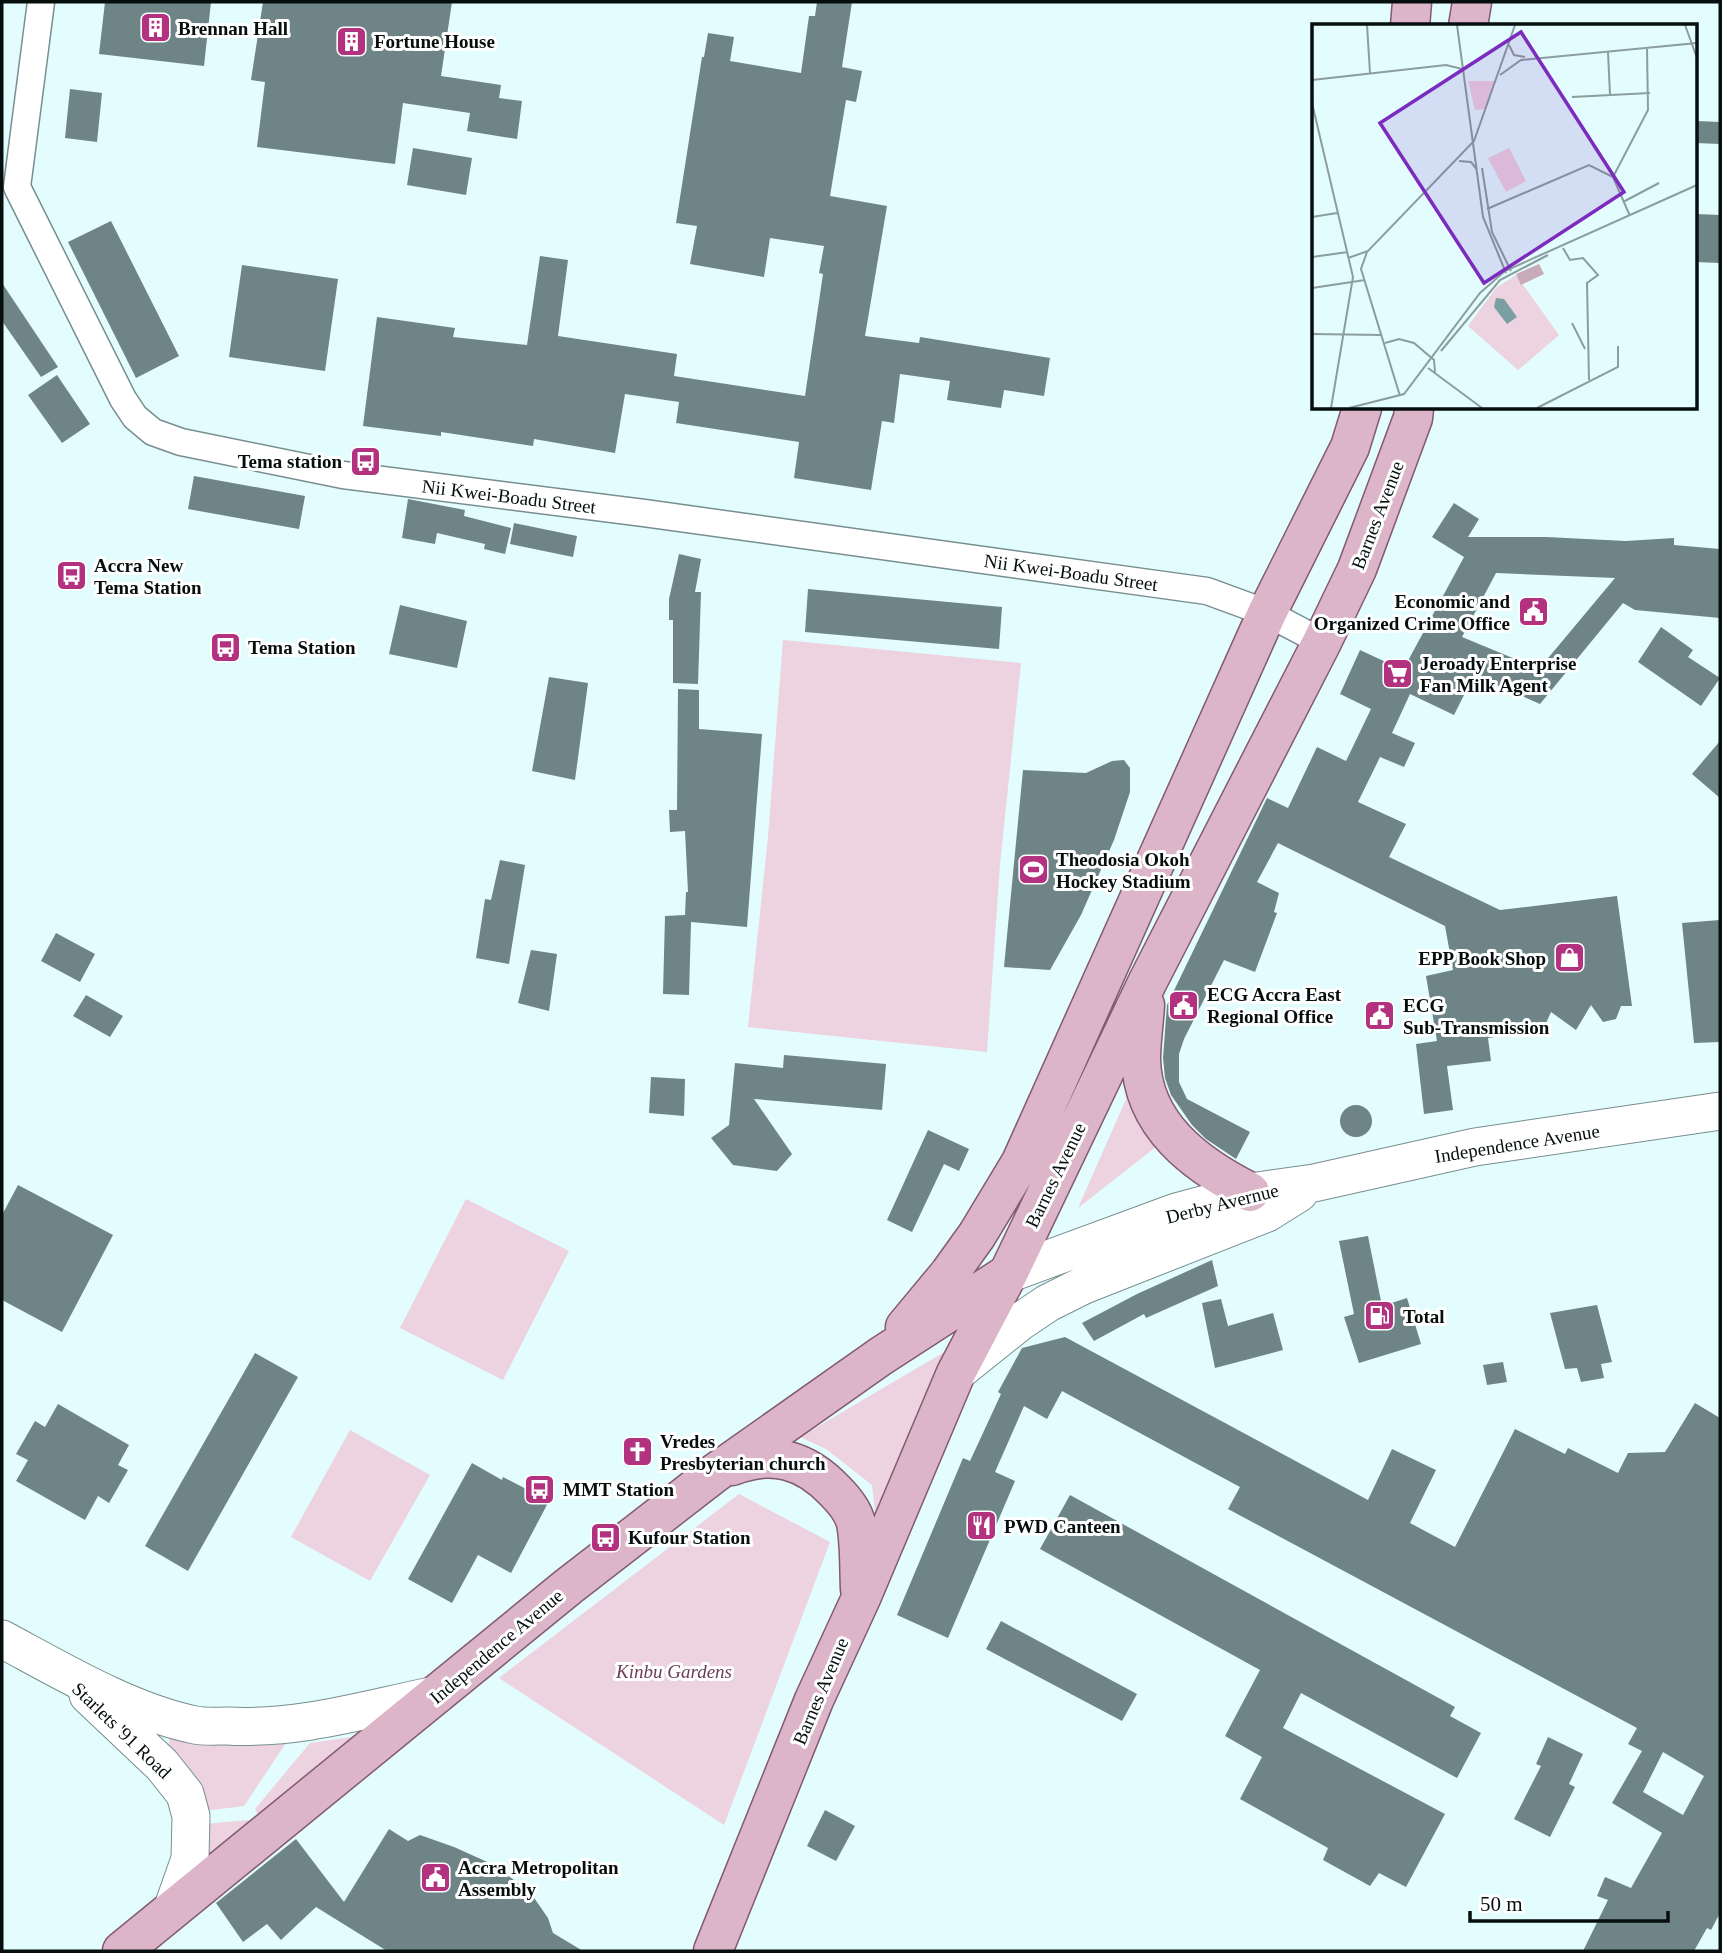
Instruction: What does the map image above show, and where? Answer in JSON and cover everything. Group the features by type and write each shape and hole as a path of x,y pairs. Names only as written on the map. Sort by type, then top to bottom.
{"main road":[{"path":"1410,24 1412,2"},
{"path":"1468,24 1472,2"},
{"name":"Barnes Avenue","path":"881,1356 963,1255 987,1221 1021,1162 1267,613 1350,447 1361,410"},
{"name":"Barnes Avenue","path":"713,1951 814,1700 861,1598 956,1373 1008,1274 1147,983 1357,569 1414,410"},
{"path":"1147,983 1141,1060 1144,1086 1156,1112 1170,1136 1190,1156 1250,1192"},
{"name":"Independence Avenue","path":"1314,1183 1475,1147 1720,1111"},
{"name":"Derby Avernue","path":"881,1356 1008,1274 1176,1212 1250,1192 1314,1183"},
{"name":"Derby Avernue","path":"956,1373 1048,1303 1084,1285 1267,1213 1314,1183"},
{"name":"Independence Avenue","path":"122,1951 569,1586 715,1473 881,1356"},
{"path":"715,1473 750,1458 785,1459 818,1474 844,1500 855,1521 861,1598"},
{"name":"Starlets '91 Road","path":"2,1639 62,1671 148,1711 197,1725 262,1728 327,1719 436,1695"},
{"name":"Starlets '91 Road","path":"62,1671 162,1765 185,1794 191,1816 190,1859 172,1910"}],"street":[{"name":"Nii Kwei-Boadu Street","path":"41,2 9,191 123,399 135,416 153,432 181,442 344,475 644,513 1206,591 1267,613 1322,642"}],"green space":[{"name":"Theodosia Okoh Hockey Stadium","path":"783,640 1021,663 1000,864 987,1052 748,1027 768,837"},
{"path":"1131,1088 1157,1146 1078,1208"},
{"path":"466,1199 569,1251 503,1380 400,1328"},
{"path":"963,1341 877,1529 872,1485 826,1449 800,1437"},
{"path":"350,1430 430,1475 370,1581 291,1537"},
{"name":"Kinbu Gardens","path":"739,1494 830,1542 724,1825 499,1678"},
{"path":"294,1731 244,1806 204,1811 168,1747 170,1738 217,1742"},
{"path":"365,1735 264,1826 255,1809 310,1743"},
{"path":"248,1820 251,1829 199,1872 205,1824"}],"building":[{"name":"Brennan Hall","path":"105,2 211,2 204,66 99,54"},
{"path":"263,2 452,2 441,76 501,85 499,98 522,101 517,139 467,131 470,113 403,103 395,164 257,147 265,82 251,80"},
{"path":"817,2 852,2 842,67 862,71 856,102 846,100 830,196 887,206 865,336 919,343 920,337 1050,358 1044,396 1004,390 1001,408 947,400 950,381 900,374 894,423 882,421 871,490 794,478 799,442 676,423 679,402 625,394 615,453 534,439 533,446 441,432 441,436 363,426 377,317 455,328 453,337 527,345 540,256 568,260 558,336 677,354 674,376 805,396 823,274 819,273 824,246 770,238 764,277 690,264 697,226 676,223 708,33 734,37 730,61 801,73 809,16 815,16"},
{"path":"70,89 102,93 97,142 65,138"},
{"path":"1698,121 1720,122 1720,144 1698,143"},
{"path":"413,148 472,158 466,195 407,185"},
{"path":"1698,214 1720,215 1720,263 1698,262"},
{"path":"111,221 179,356 136,378 68,242"},
{"path":"242,265 338,279 325,371 229,357"},
{"path":"2,283 58,367 41,377 2,321"},
{"path":"57,375 90,424 62,443 28,395"},
{"path":"194,476 305,496 299,529 188,509"},
{"path":"408,499 465,510 464,516 511,528 505,554 484,549 485,544 437,533 435,544 402,538"},
{"path":"1454,503 1479,519 1468,537 1626,541 1674,538 1674,545 1720,549 1720,618 1635,610 1623,603 1540,704 1474,675 1454,715 1410,694 1392,733 1415,743 1404,767 1380,757 1358,802 1406,824 1389,857 1500,910 1617,896 1632,1006 1621,1006 1616,1019 1603,1022 1591,1005 1576,1030 1551,1012 1543,1030 1488,1038 1491,1061 1447,1066 1453,1110 1424,1114 1416,1044 1437,1041 1426,976 1453,970 1445,926 1278,843 1257,882 1279,893 1274,912 1277,913 1255,972 1224,960 1179,1054 1179,1082 1187,1099 1250,1132 1236,1159 1206,1139 1192,1125 1171,1095 1165,1078 1163,1058 1167,1005 1267,798 1288,808 1317,747 1346,761 1371,709 1340,694 1360,650 1403,670 1464,557 1432,537","holes":["1496,573 1615,578 1539,669 1462,637"]},
{"path":"514,523 577,536 573,557 510,544"},
{"path":"679,554 701,559 695,592 701,592 698,684 673,683 673,620 669,620 669,599"},
{"path":"808,589 1002,607 999,649 805,632"},
{"path":"400,605 467,621 457,668 389,654"},
{"path":"1661,627 1693,650 1688,657 1720,678 1701,706 1638,662"},
{"path":"549,677 588,683 575,780 532,771"},
{"path":"678,689 699,690 699,729 762,734 747,927 691,922 689,995 663,994 665,916 685,915 688,892 685,831 670,832 669,810 677,810"},
{"path":"1720,741 1720,798 1692,774"},
{"path":"1124,760 1130,768 1130,792 1114,840 1081,915 1050,970 1004,967 1023,770 1086,773 1112,761"},
{"path":"500,860 525,865 509,964 476,958 485,899 491,900"},
{"path":"1720,920 1720,1042 1694,1043 1682,923"},
{"path":"56,933 95,954 80,982 41,961"},
{"path":"531,950 557,954 549,1011 518,1003"},
{"path":"86,995 123,1016 110,1037 73,1016"},
{"path":"784,1055 886,1064 882,1110 754,1099 792,1154 777,1171 733,1165 711,1138 729,1125 735,1063 783,1068"},
{"path":"651,1077 685,1079 684,1116 649,1113"},
{"path":"1356,1105 1367,1110 1372,1121 1367,1132 1356,1137 1345,1132 1340,1121 1345,1110"},
{"path":"928,1130 969,1149 959,1171 944,1164 912,1232 887,1220"},
{"path":"18,1185 113,1235 62,1332 2,1300 2,1215"},
{"path":"1368,1236 1382,1306 1407,1298 1421,1344 1359,1363 1344,1317 1354,1314 1339,1241"},
{"path":"1212,1260 1218,1286 1146,1318 1144,1314 1094,1341 1082,1323 1137,1294"},
{"path":"1221,1299 1228,1326 1273,1313 1283,1350 1215,1368 1202,1303"},
{"path":"1597,1305 1612,1362 1601,1364 1604,1378 1581,1382 1577,1368 1565,1369 1550,1313"},
{"path":"1065,1337 1368,1500 1392,1449 1436,1470 1410,1523 1455,1547 1515,1429 1565,1454 1568,1448 1618,1473 1628,1453 1665,1452 1695,1403 1720,1418 1720,1913 1711,1930 1707,1928 1694,1951 1583,1951 1608,1900 1597,1896 1605,1877 1631,1888 1662,1833 1612,1803 1642,1751 1628,1744 1637,1728 1228,1509 1240,1487 1062,1391 1047,1419 1024,1406 995,1472 1015,1481 948,1638 897,1615 963,1458 970,1461 1001,1394 998,1392 1022,1348","holes":["1663,1752 1704,1776 1683,1815 1643,1792"]},
{"path":"255,1353 298,1377 188,1571 145,1546"},
{"path":"1503,1362 1507,1382 1487,1385 1483,1365"},
{"path":"58,1404 129,1445 118,1465 128,1470 109,1503 98,1496 85,1520 16,1481 28,1460 16,1454 35,1421 45,1427"},
{"path":"472,1463 549,1501 511,1573 478,1555 452,1603 408,1579"},
{"path":"1070,1495 1455,1707 1450,1716 1481,1733 1457,1778 1301,1693 1283,1728 1445,1814 1406,1887 1379,1873 1370,1886 1323,1860 1328,1848 1240,1799 1262,1757 1225,1736 1260,1670 1040,1549"},
{"path":"1001,1621 1137,1694 1122,1721 986,1649"},
{"path":"1548,1737 1583,1754 1569,1784 1575,1787 1550,1837 1514,1819 1541,1766 1536,1764"},
{"path":"825,1810 855,1826 836,1861 807,1846"},
{"name":"Accra Metropolitan Assembly","path":"389,1829 408,1841 420,1835 494,1865 530,1892 548,1918 553,1933 583,1951 387,1951 316,1907 281,1940 267,1924 243,1942 216,1903 296,1839 344,1902"}],"place":[{"name":"Brennan Hall","path":"155,28"},
{"name":"Fortune House","path":"351,41"},
{"name":"Tema station","path":"365,461"},
{"name":"Accra New Tema Station","path":"71,576"},
{"name":"Economic and Organized Crime Office","path":"1533,612"},
{"name":"Tema Station","path":"225,647"},
{"name":"Jeroady Enterprise Fan Milk Agent","path":"1397,674"},
{"name":"Theodosia Okoh Hockey Stadium","path":"1033,870"},
{"name":"EPP Book Shop","path":"1569,958"},
{"name":"ECG Accra East Regional Office","path":"1184,1005"},
{"name":"ECG Sub-Transmission","path":"1380,1016"},
{"name":"Total","path":"1380,1316"},
{"name":"Vredes Presbyterian church","path":"637,1452"},
{"name":"MMT Station","path":"540,1489"},
{"name":"PWD Canteen","path":"981,1526"},
{"name":"Kufour Station","path":"605,1537"},
{"name":"Accra Metropolitan Assembly","path":"435,1878"}]}
